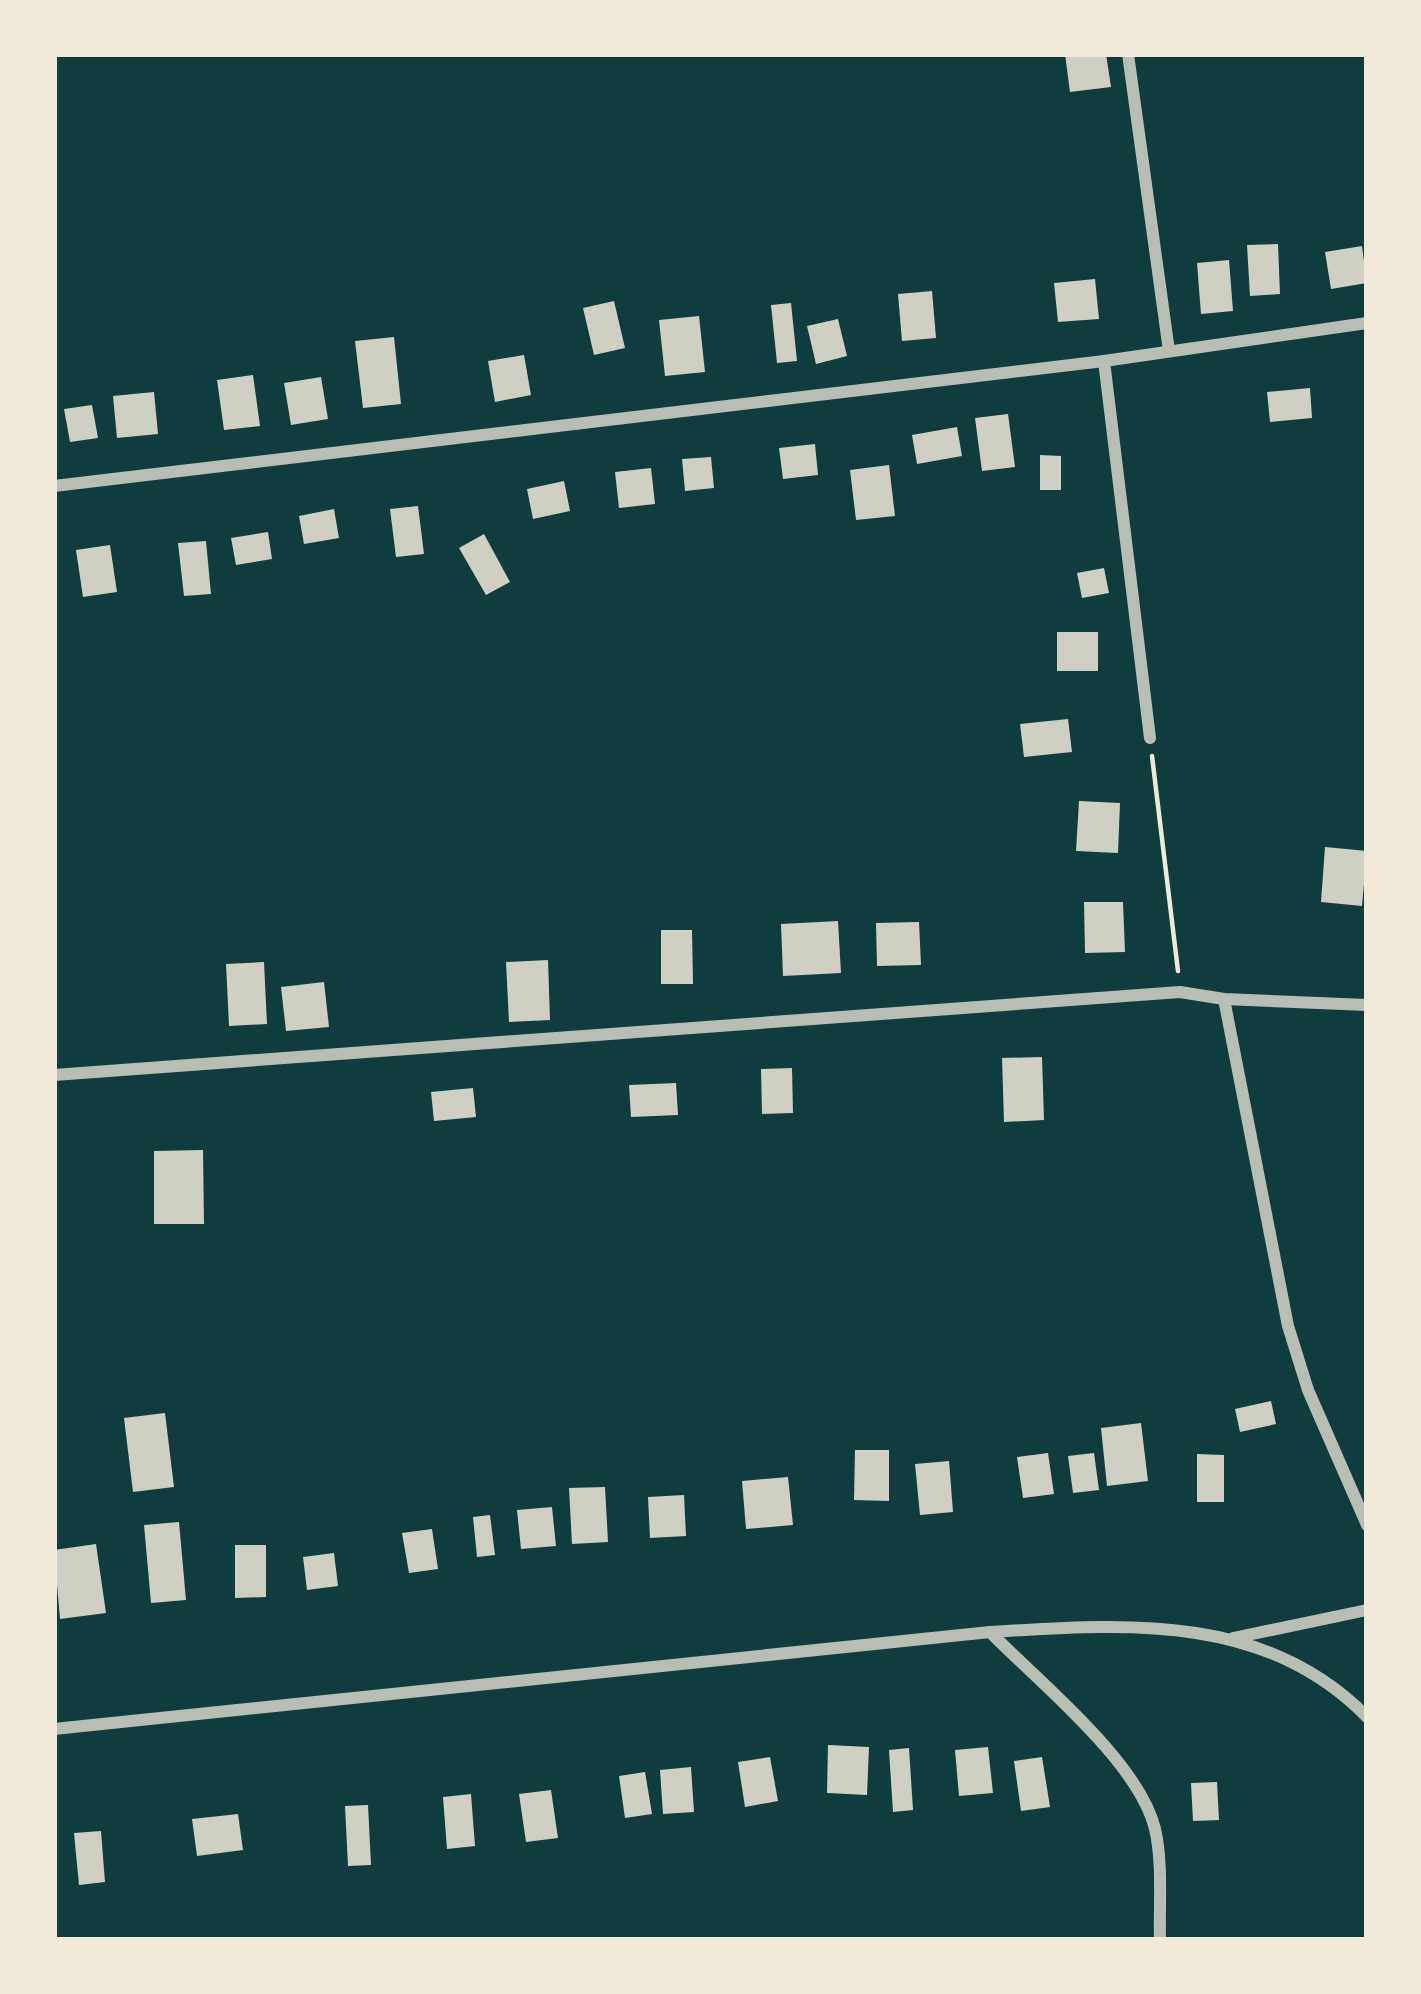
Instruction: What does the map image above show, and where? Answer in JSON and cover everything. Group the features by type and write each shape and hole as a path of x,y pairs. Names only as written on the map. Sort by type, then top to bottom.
{"street":[{"path":"1128,54 1169,351"},
{"path":"54,486 1104,362 1367,323"},
{"path":"1104,362 1150,738"},
{"path":"54,1075 1180,992 1224,999 1367,1005"},
{"path":"1224,999 1288,1326 1308,1390 1367,1525"},
{"path":"1233,1637 1367,1610"},
{"path":"54,1729 990,1632 1118,1624 1233,1637 1289,1662 1367,1717"},
{"path":"990,1632 1121,1765 1142,1794 1156,1832 1160,1940"}],"path":[{"path":"1150,738 1180,992"}],"building":[{"path":"1065,54 1106,54 1111,87 1070,92"},
{"path":"1278,244 1280,294 1250,296 1247,245"},
{"path":"1362,246 1367,283 1331,289 1325,252"},
{"path":"1229,260 1233,311 1201,314 1197,263"},
{"path":"1095,279 1099,319 1058,322 1054,283"},
{"path":"932,291 936,338 902,341 898,294"},
{"path":"614,301 625,348 594,355 583,308"},
{"path":"791,303 797,361 777,363 771,305"},
{"path":"699,316 705,372 665,376 659,320"},
{"path":"838,319 847,356 816,364 807,326"},
{"path":"394,337 401,404 363,408 355,341"},
{"path":"524,355 531,395 495,402 488,361"},
{"path":"253,375 260,426 224,430 217,380"},
{"path":"321,377 328,419 291,425 284,383"},
{"path":"1310,388 1312,418 1270,422 1267,392"},
{"path":"154,392 158,434 117,438 113,396"},
{"path":"92,405 98,438 70,442 64,409"},
{"path":"1008,414 1015,467 982,471 975,418"},
{"path":"957,427 962,456 917,464 912,435"},
{"path":"815,444 818,475 783,479 779,448"},
{"path":"1040,455 1061,456 1061,490 1040,490"},
{"path":"711,457 714,488 685,491 682,459"},
{"path":"889,465 895,516 856,520 850,470"},
{"path":"651,468 655,504 619,508 615,472"},
{"path":"564,481 570,511 533,519 527,489"},
{"path":"418,506 424,554 396,557 390,509"},
{"path":"334,509 339,538 304,544 299,516"},
{"path":"268,532 272,559 236,565 231,538"},
{"path":"484,534 510,582 486,595 459,548"},
{"path":"206,541 211,594 184,596 178,543"},
{"path":"110,545 117,592 83,597 76,550"},
{"path":"1104,568 1109,593 1082,598 1077,573"},
{"path":"1057,632 1098,632 1098,671 1057,671"},
{"path":"1068,719 1072,752 1024,757 1020,724"},
{"path":"1079,801 1120,803 1118,853 1076,851"},
{"path":"1325,847 1367,851 1362,906 1321,902"},
{"path":"1084,902 1123,902 1125,952 1085,953"},
{"path":"838,921 841,973 783,976 781,924"},
{"path":"919,922 921,965 877,966 876,923"},
{"path":"661,930 692,930 693,984 661,984"},
{"path":"548,960 550,1020 509,1022 506,962"},
{"path":"264,962 267,1024 229,1026 226,964"},
{"path":"324,982 329,1027 286,1031 281,987"},
{"path":"1042,1057 1044,1120 1004,1122 1002,1058"},
{"path":"792,1068 793,1113 762,1114 761,1069"},
{"path":"676,1083 678,1115 631,1117 629,1085"},
{"path":"473,1088 476,1117 434,1121 431,1092"},
{"path":"203,1150 204,1224 154,1224 154,1151"},
{"path":"1271,1401 1276,1424 1240,1432 1235,1409"},
{"path":"165,1413 174,1487 133,1492 124,1418"},
{"path":"1141,1423 1148,1481 1107,1486 1101,1428"},
{"path":"855,1450 889,1450 889,1501 854,1500"},
{"path":"1048,1453 1054,1494 1023,1498 1017,1457"},
{"path":"1094,1453 1099,1490 1073,1493 1068,1456"},
{"path":"1197,1454 1224,1455 1224,1502 1197,1502"},
{"path":"949,1461 953,1512 920,1515 915,1464"},
{"path":"788,1477 793,1525 746,1529 742,1481"},
{"path":"605,1487 608,1542 572,1544 569,1488"},
{"path":"684,1495 686,1536 650,1538 648,1497"},
{"path":"552,1507 556,1546 521,1549 517,1510"},
{"path":"490,1515 495,1555 477,1557 473,1517"},
{"path":"179,1522 186,1600 151,1603 144,1525"},
{"path":"432,1529 438,1569 409,1573 402,1533"},
{"path":"96,1544 106,1613 60,1619 54,1550"},
{"path":"235,1545 266,1545 266,1597 235,1598"},
{"path":"334,1553 338,1586 307,1590 303,1557"},
{"path":"828,1745 869,1747 867,1795 827,1793"},
{"path":"988,1747 993,1793 959,1796 955,1750"},
{"path":"909,1748 913,1810 893,1812 889,1750"},
{"path":"770,1757 778,1801 745,1807 738,1762"},
{"path":"1042,1757 1050,1807 1021,1811 1014,1761"},
{"path":"691,1767 694,1812 663,1814 660,1770"},
{"path":"645,1772 652,1814 625,1818 619,1776"},
{"path":"1217,1782 1219,1820 1193,1821 1191,1783"},
{"path":"551,1790 558,1838 526,1842 519,1794"},
{"path":"471,1794 475,1846 447,1849 443,1797"},
{"path":"368,1805 371,1865 348,1866 345,1806"},
{"path":"238,1814 243,1850 197,1856 192,1819"},
{"path":"101,1831 105,1882 79,1885 74,1833"}]}
